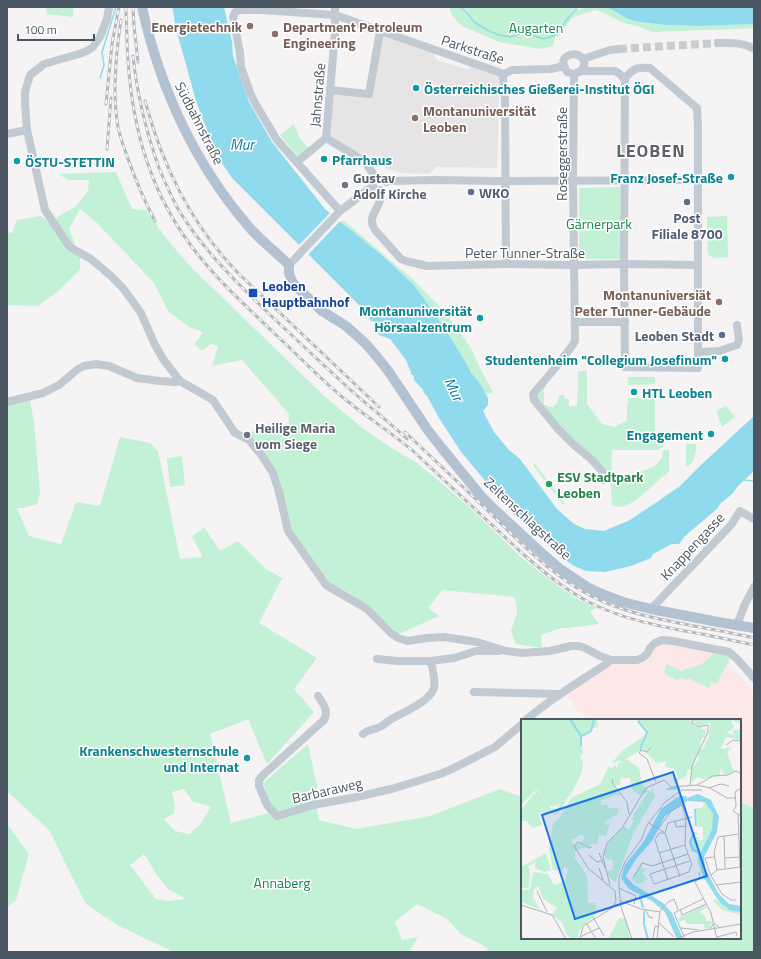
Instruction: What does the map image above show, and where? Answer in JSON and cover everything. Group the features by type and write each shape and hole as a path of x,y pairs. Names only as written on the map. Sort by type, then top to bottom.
{"main road":[{"name":"Südbahnstraße","path":"142,7 148,34 168,94 198,155 225,196 248,226 289,265"},
{"name":"Zeltenschlagstraße","path":"289,265 289,273 293,283 317,307 346,326 365,343 389,372 427,429 494,509 560,569 587,587 617,600 652,609 754,628"}],"street":[{"path":"109,7 107,19 100,37 93,47 79,54 44,64 30,75 25,104 27,130 45,210 69,246 91,259 123,288 141,313 154,343 163,359 180,381 213,400 235,433 249,440 262,456 273,473 288,531 326,585 367,609 391,633 398,638 408,641 444,637 477,642 506,651 522,653 550,651 571,646 580,646 611,660 637,660 647,654 654,643 662,640 673,641 728,652 738,659 754,678"},
{"name":"Parkstraße","path":"297,162 277,140 251,95 241,67 240,53 233,17 235,12 240,10 335,11 380,31 504,74 512,70 552,70 564,66"},
{"name":"Jahnstraße","path":"297,162 326,138 335,34 335,11"},
{"path":"330,90 369,94 380,31"},
{"path":"718,43 748,45 754,49"},
{"path":"583,59 619,49"},
{"path":"577,73 584,65 583,59 579,55 572,54 566,57 564,61 564,66 568,72 577,73 615,71 619,73 625,81 625,367 698,368 697,108 650,68 635,68 624,78"},
{"name":"Roseggerstraße","path":"577,73 574,181 575,338 574,344 545,376 533,394 534,400 558,429 602,471 603,480"},
{"path":"504,74 506,264"},
{"path":"7,134 27,130"},
{"name":"Jahnstraße","path":"326,138 364,161 374,175 376,185"},
{"path":"297,162 338,213"},
{"path":"289,265 338,213 376,185 381,177 386,182"},
{"path":"386,182 403,180 707,180"},
{"path":"376,185 385,188 386,182"},
{"name":"Peter Tunner-Straße","path":"376,185 380,200 372,218 372,226 401,259 406,261 427,266 506,264 698,265"},
{"path":"575,322 624,322"},
{"path":"698,352 719,351 737,345 739,340 737,325"},
{"path":"7,402 43,393 60,385 78,369 84,366 96,364 109,366 137,378 160,381 180,381"},
{"name":"Knappengasse","path":"652,609 731,525 740,511 754,519"},
{"path":"737,625 745,604 754,587"},
{"path":"377,659 397,661 431,661 454,658 476,651 506,651"},
{"path":"527,719 560,694 611,660"},
{"path":"363,734 366,731 379,728 390,720 415,707 431,694 435,683 431,661"},
{"path":"474,692 560,694"},
{"name":"Barbaraweg","path":"318,696 325,707 326,715 324,720 259,780 259,786 267,806 277,816 313,805 395,788 440,774 495,747 521,725"}],"shaded area":[{"name":"Montanuniversität Leoben","path":"381,35 433,54 437,60 469,70 471,66 499,77 497,168 437,167 429,174 401,173 390,170 329,136 334,93 370,95"},
{"path":"661,641 730,656 730,663 728,666 743,679 754,694 754,807 741,803 741,719 587,719 585,715 579,712 566,694 609,664 641,661"}],"green space":[{"path":"46,7 73,7 73,17 47,14"},
{"name":"Augarten","path":"449,7 577,7 577,10 579,10 585,7 607,7 628,19 640,22 665,25 700,26 754,24 754,28 652,32 638,26 623,23 595,10 572,18 557,38 556,34 553,46 540,49 499,42 462,26 452,15"},
{"path":"294,124 300,139 310,149 299,158 280,135"},
{"path":"116,172 132,209 146,210 168,241 193,269 322,394 361,427 417,463 438,480 471,509 522,558 559,587 577,599 596,608 590,612 599,624 561,628 541,635 542,648 516,644 511,631 517,613 515,597 442,590 428,608 439,616 399,634 368,606 327,583 290,530 275,471 249,434 257,428 288,430 289,414 242,360 212,366 218,346 211,344 202,351 195,344 203,332 189,327 168,311 154,283 97,223 80,209 69,229 80,257 80,270 57,292 38,306 7,305 7,232 12,233 17,220 41,216 50,223 76,206 88,191 89,180 69,180 58,174"},
{"name":"Gärnerpark","path":"620,187 620,259 579,259 579,188"},
{"path":"727,216 728,257 713,258 708,254 707,217"},
{"path":"343,220 410,277 441,308 471,348 493,392 486,395 436,315 413,284 384,257 341,222"},
{"path":"578,371 587,371 587,404 602,424 615,427 627,420 628,398 655,397 655,433 664,433 663,448 659,450 612,450 611,474 635,473 651,468 658,463 662,457 663,450 669,450 670,468 666,475 637,499 626,506 618,507 612,505 611,485 603,480 601,471 534,400 545,381 547,383 544,389 544,405 553,407 557,403 559,395 564,395 565,399 569,399 569,406 577,406"},
{"path":"628,377 655,377 655,384 628,385"},
{"name":"Annaberg","path":"30,400 34,423 40,492 37,504 24,508 17,508 29,536 61,544 76,502 100,506 120,437 150,443 158,451 180,559 203,557 192,537 204,527 220,551 238,541 266,569 282,578 259,623 317,658 294,689 314,712 267,764 248,719 210,734 231,823 268,813 268,798 263,783 308,744 318,791 316,807 319,820 356,829 430,816 500,789 521,797 521,939 741,939 741,803 754,807 754,952 487,952 488,948 461,934 447,919 417,904 395,922 402,940 418,937 409,952 174,952 117,925 86,904 50,831 7,791 7,404","holes":["184,789 193,802 211,807 199,826 189,834 175,831 164,819 174,813 175,805 172,792","144,854 168,889 186,899 168,901 156,899 130,865"]},
{"path":"726,406 735,417 722,427 716,411"},
{"path":"686,444 696,444 693,460 686,467"},
{"path":"182,456 185,485 170,487 167,458"},
{"name":"ESV Stadtpark Leoben","path":"535,464 565,503 563,505 533,465"},
{"path":"714,652 730,656 728,663 716,684 712,682 709,688 688,678 687,680 680,677 678,680 667,675 664,671 667,664 681,671 702,664"},
{"path":"7,824 29,854 16,900 7,907"}],"water":[{"name":"Mur","path":"172,7 224,7 232,42 233,56 249,102 272,142 325,209 384,257 413,284 436,315 488,398 488,405 483,411 494,432 509,450 520,459 557,509 574,524 585,529 604,531 628,521 680,486 754,416 754,471 720,504 718,508 685,536 679,544 672,544 653,554 651,558 631,566 605,572 586,571 574,566 557,554 531,530 530,527 513,514 461,452 422,388 414,380 414,376 411,374 406,360 390,339 379,335 377,323 370,320 362,308 232,178 217,156 196,101 175,25"},
{"path":"607,7 754,7 754,24 700,26 665,25 628,19"}],"pier":[{"path":"331,212 341,220 307,256 297,247"}],"waterway":[{"path":"100,78 104,65 102,52 116,7"},
{"path":"460,7 474,22 499,35 511,37 524,32 544,39 558,34 568,18 577,9"},
{"path":"744,480 754,481"}],"tunnel":[{"path":"619,49 718,43"}],"railway":[{"path":"106,104 112,44 119,7"},
{"path":"126,7 127,43 132,98 143,150 152,175 176,224 201,259 232,292 337,392 354,407 413,451 523,554 568,590 597,606 629,618 754,645"},
{"path":"133,7 138,62"},
{"path":"121,20 115,74 115,101 118,127 133,173 155,221"},
{"path":"133,56 140,99 154,154 170,194 187,223 218,262 251,297 351,390 407,439"},
{"path":"107,149 111,98"},
{"path":"145,101 152,125 170,172 206,235 238,273 379,407"},
{"path":"405,432 525,547 570,584 587,594 622,609 659,619 754,638"}],"place":[{"name":"Energietechnik","path":"250,26"},
{"name":"Department Petroleum Engineering","path":"275,34"},
{"name":"Österreichisches Gießerei-Institut ÖGI","path":"416,88"},
{"name":"Montanuniversität Leoben","path":"415,118"},
{"name":"Pfarrhaus","path":"324,159"},
{"name":"ÖSTU-STETTIN","path":"17,161"},
{"name":"Franz Josef-Straße","path":"731,177"},
{"name":"Gustav Adolf Kirche","path":"345,185"},
{"name":"WKO","path":"471,192"},
{"name":"Post Filiale 8700","path":"687,202"},
{"name":"Leoben Hauptbahnhof","path":"253,293"},
{"name":"Montanuniversiät Peter Tunner-Gebäude","path":"719,302"},
{"name":"Montanuniversität Hörsaalzentrum","path":"480,318"},
{"name":"Leoben Stadt","path":"722,335"},
{"name":"Studentenheim \"Collegium Josefinum\"","path":"725,359"},
{"name":"HTL Leoben","path":"634,392"},
{"name":"Engagement","path":"711,434"},
{"name":"Heilige Maria vom Siege","path":"247,435"},
{"name":"ESV Stadtpark Leoben","path":"549,484"},
{"name":"Krankenschwesternschule und Internat","path":"247,758"}],"district":[{"name":"LEOBEN","path":"651,150"}]}
